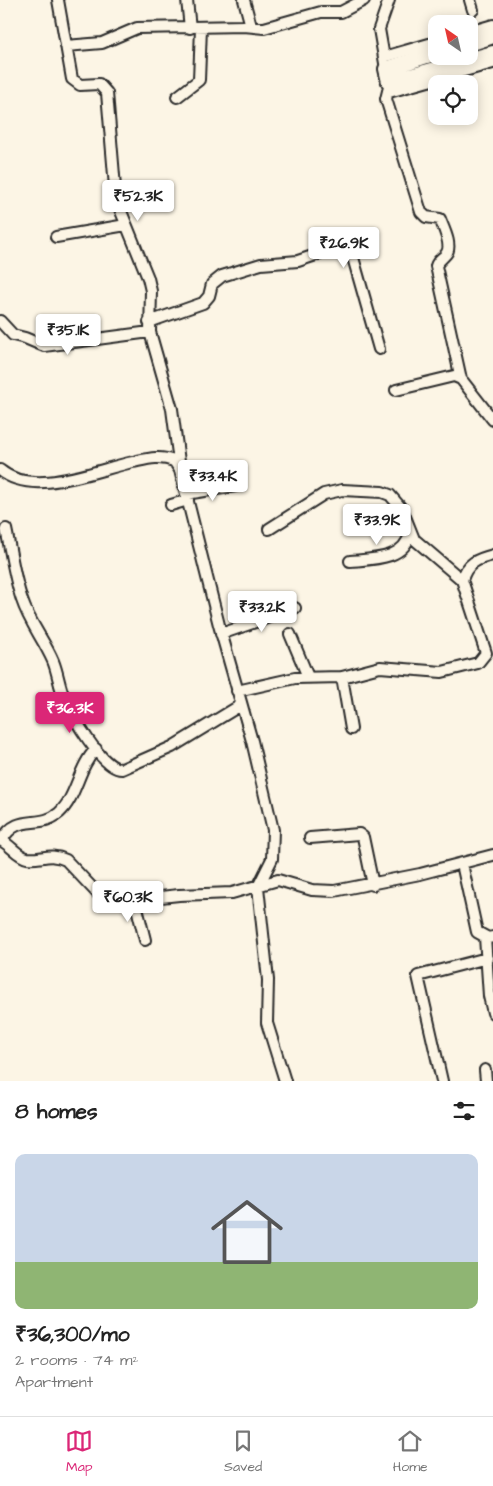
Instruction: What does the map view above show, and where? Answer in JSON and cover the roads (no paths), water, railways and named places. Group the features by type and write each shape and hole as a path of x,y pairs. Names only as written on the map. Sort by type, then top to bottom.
{"main road":[{"path":"478,41 493,36"},
{"path":"428,55 385,63 390,88 493,53"}],"street":[{"path":"58,0 70,73 76,84 99,84 108,93 116,199 148,278 150,327 172,409 180,470 221,634 264,787 273,830 272,859 258,886 268,980 267,1023 284,1081"},
{"path":"187,0 190,28"},
{"path":"244,0 251,26"},
{"path":"66,46 102,43 137,28 251,26 264,28 321,12 341,12 364,0"},
{"path":"388,0 378,28 385,63 428,45"},
{"path":"478,29 493,25"},
{"path":"177,98 199,80 201,28"},
{"path":"493,63 390,88 386,99 421,212 426,217 440,219 449,246 447,253 438,261 436,266 461,379 493,420"},
{"path":"56,237 126,225"},
{"path":"0,320 13,335 44,346 150,327 203,303 208,296 212,284 222,276 262,264 289,263 345,245 349,247 352,254 379,349"},
{"path":"396,390 450,376 461,379"},
{"path":"1,472 8,477 23,480 58,481 156,457 174,461 180,470"},
{"path":"171,505 187,497 235,486"},
{"path":"237,691 308,677 342,677 369,669 389,666 428,672 442,672 469,666 483,660 486,653 462,580 419,544 410,533 402,509 390,495 342,490 316,497 268,529"},
{"path":"6,529 26,612 53,662 70,708 96,749 111,766 122,769 177,745 242,705"},
{"path":"350,561 380,558 397,552 406,545 410,533"},
{"path":"462,580 470,564 478,559 493,555"},
{"path":"221,634 295,608"},
{"path":"290,634 308,677"},
{"path":"342,677 351,729"},
{"path":"96,749 86,761 60,812 48,819 16,824 7,831 1,840 21,856 28,858 48,855 66,860 99,895 112,901 220,894 278,880 324,892 373,884 493,855"},
{"path":"310,838 359,834 363,837 373,884"},
{"path":"462,864 475,928 477,932 489,937 487,958 489,996 493,1012"},
{"path":"136,900 145,940"},
{"path":"442,1081 418,976 487,958"}]}
